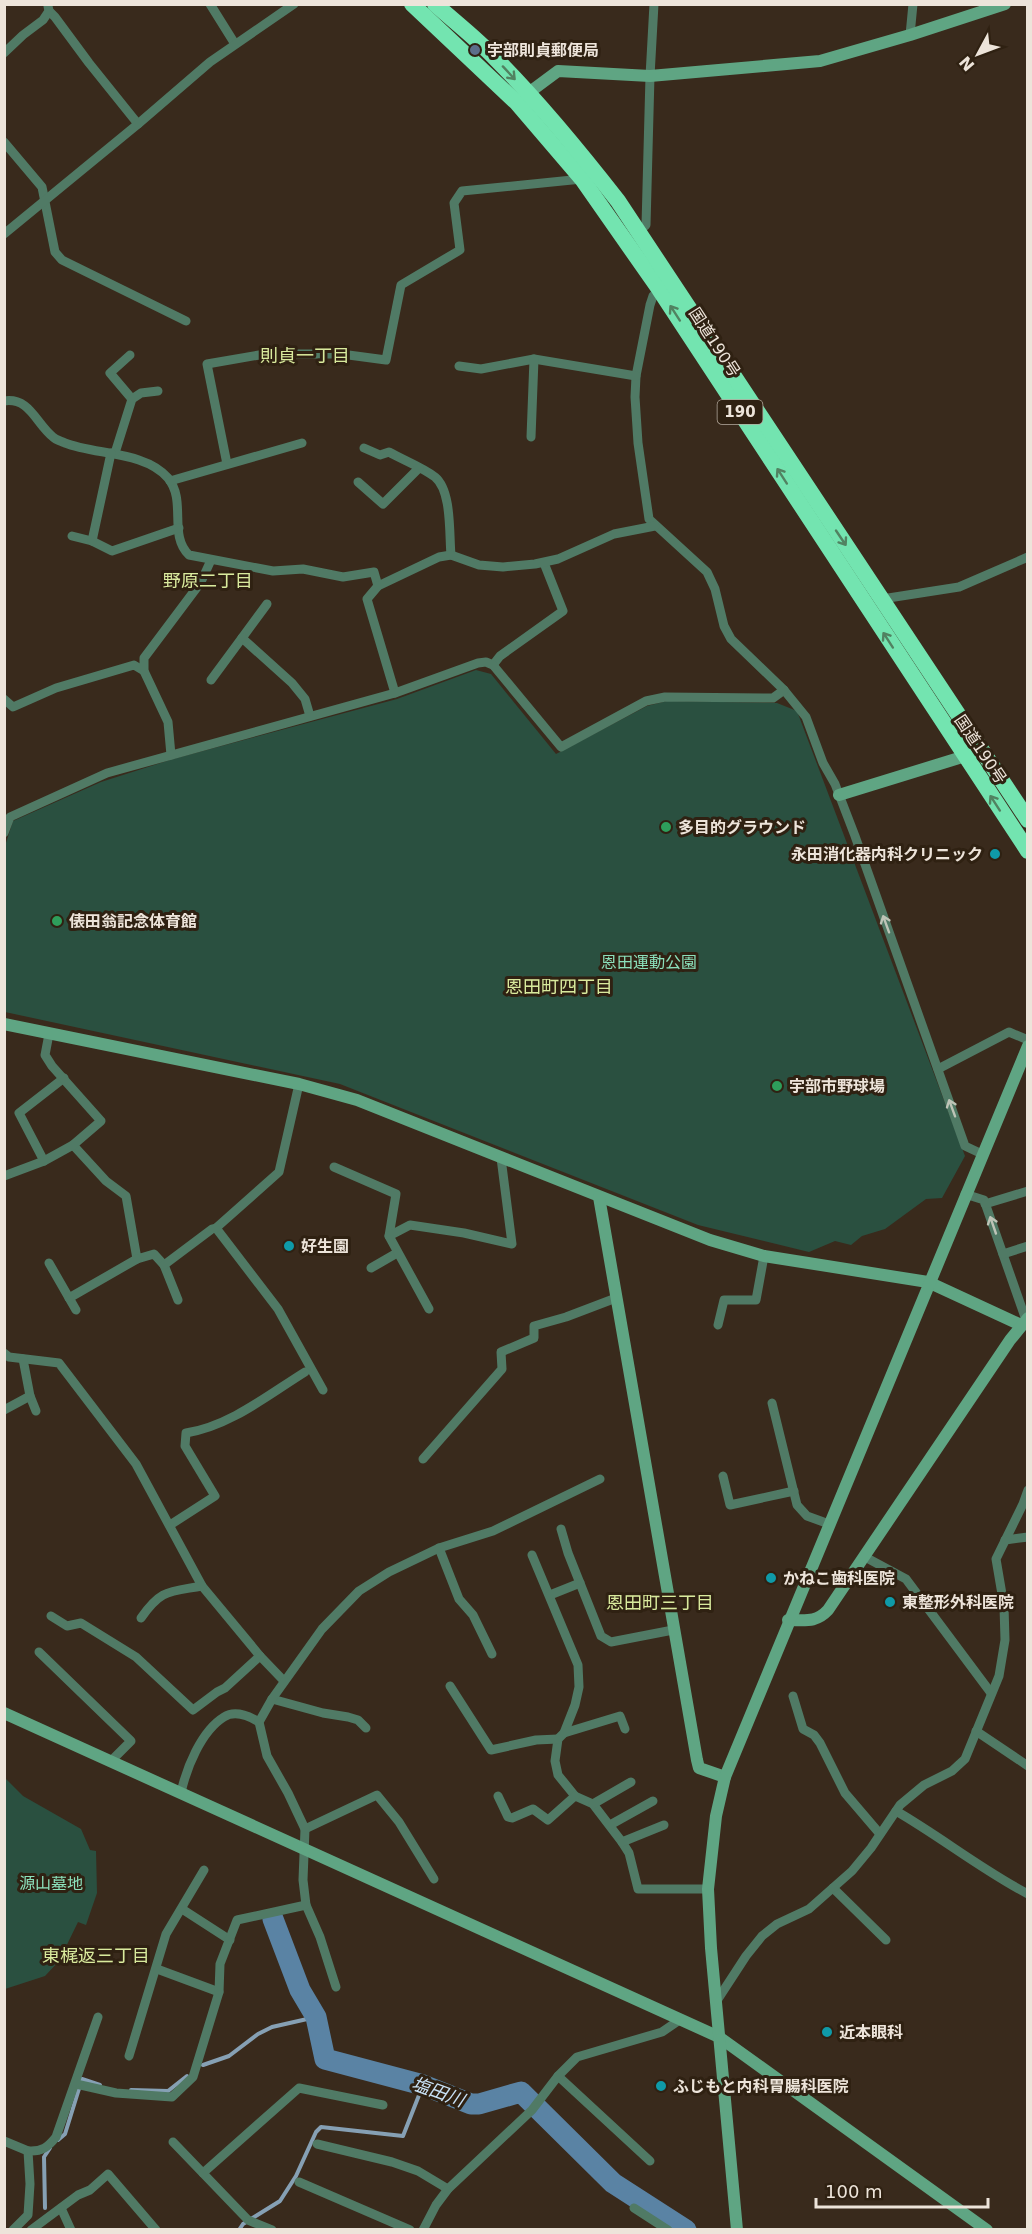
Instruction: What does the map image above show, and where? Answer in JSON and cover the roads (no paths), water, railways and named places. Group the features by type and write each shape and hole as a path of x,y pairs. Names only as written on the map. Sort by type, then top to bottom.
{"highway":[{"name":"国道190号","path":"412,4 523,98 587,161 639,231 665,284 964,756 1028,851"},
{"name":"国道190号","path":"435,4 493,56 582,179 665,284 882,599 1028,820"}],"street":[{"path":"210,4 235,44"},
{"path":"4,234 138,124 177,88 235,44 294,4"},
{"path":"639,231 646,225 654,4"},
{"path":"910,35 913,4"},
{"path":"523,98 558,71 650,76 820,61 1005,4"},
{"path":"4,53 43,20 48,8 138,124"},
{"path":"4,142 42,186 55,252 62,260 186,321"},
{"path":"227,464 207,364 265,354 341,354 386,360 401,285 460,250 454,203 462,191 582,179"},
{"path":"665,284 652,296 636,376 638,443 649,519 707,572 715,588 724,626 731,639 784,690 806,717 839,795 965,1146 982,1154"},
{"path":"130,355 110,373 132,399"},
{"path":"459,366 481,369 534,359 636,376"},
{"path":"531,437 534,359"},
{"path":"92,541 113,453 132,399 141,393 158,391"},
{"path":"4,401 21,402 53,438 76,447 113,453 147,464 170,480 179,512 178,538 182,548 189,555 273,571 303,569 344,577 374,572 378,586"},
{"path":"170,480 302,443"},
{"path":"364,448 380,455 389,452 435,477 446,496 451,555"},
{"path":"358,482 383,504 419,468"},
{"path":"395,693 368,599 378,586 439,557 451,555 479,565 503,567 544,562 558,559 614,534 655,526"},
{"path":"72,536 92,541 112,551 179,528"},
{"path":"882,599 959,587 1028,557"},
{"path":"171,755 168,722 144,671 144,658 201,582 211,560"},
{"path":"493,666 500,656 563,612 544,562"},
{"path":"211,680 267,604"},
{"path":"242,638 292,683 305,699 310,716"},
{"path":"4,833 10,817 107,773 395,693 478,663 486,662 493,666 561,747 646,701 664,697 773,698 784,690"},
{"path":"4,699 14,707 56,688 134,665 144,671"},
{"path":"839,795 981,751"},
{"path":"4,1024 299,1084 357,1100 710,1240 764,1256 928,1282 1025,1324"},
{"path":"938,1069 1009,1032 1028,1040"},
{"path":"4,1176 44,1161 73,1145 101,1121 45,1055 50,1034"},
{"path":"737,2229 711,1948 708,1889 716,1815 725,1777 928,1282 1028,1046"},
{"path":"44,1161 19,1113 64,1078"},
{"path":"164,1265 216,1228 279,1172 299,1084"},
{"path":"73,1145 106,1181 126,1196 137,1259"},
{"path":"389,1236 410,1225 464,1233 512,1244 501,1158"},
{"path":"334,1167 396,1194 389,1236 429,1309"},
{"path":"985,1204 1028,1191"},
{"path":"965,1194 984,1200 1025,1324"},
{"path":"599,1197 673,1630 699,1768 725,1777"},
{"path":"216,1228 278,1310 323,1390"},
{"path":"1003,1254 1028,1246"},
{"path":"371,1268 398,1253"},
{"path":"69,1298 137,1259 154,1254 164,1265 178,1300"},
{"path":"718,1325 724,1300 756,1300 764,1256"},
{"path":"49,1263 76,1310"},
{"path":"423,1459 502,1369 501,1352 534,1338 534,1326 566,1317 616,1298"},
{"path":"789,1620 821,1618 1025,1324"},
{"path":"4,1353 9,1357 59,1363 136,1464 202,1586 260,1656 284,1681"},
{"path":"23,1359 30,1396 36,1411"},
{"path":"170,1525 215,1496 185,1446 186,1432 203,1430 231,1418 305,1372"},
{"path":"4,1410 30,1396"},
{"path":"772,1403 797,1505 807,1516 829,1524"},
{"path":"723,1476 730,1505 794,1491"},
{"path":"336,1987 320,1937 306,1905 303,1880 305,1829 267,1756 259,1722 284,1681 322,1629 359,1591 389,1572 439,1548 494,1531 600,1479"},
{"path":"716,2002 762,1936 777,1924 809,1909 833,1888 863,1859 896,1810 924,1785 952,1771 964,1759 999,1676 1005,1640 1004,1606 996,1559 1028,1490"},
{"path":"561,1529 568,1553 601,1636 611,1642 673,1630"},
{"path":"1005,1540 1028,1537"},
{"path":"439,1548 459,1599 472,1615 492,1654"},
{"path":"532,1555 550,1594 563,1633 574,1650 578,1665 579,1687 575,1705 561,1736 555,1761 558,1775 575,1796 593,1804 622,1842 629,1853 632,1873 638,1889 708,1889"},
{"path":"865,1557 906,1579 991,1693"},
{"path":"550,1594 580,1583"},
{"path":"141,1618 161,1594 202,1586"},
{"path":"51,1616 67,1626 81,1623 136,1657 190,1714 225,1688 260,1656"},
{"path":"39,1652 131,1741 111,1761"},
{"path":"450,1686 460,1704 476,1723 491,1750 561,1736 620,1716 625,1730"},
{"path":"792,1696 803,1729 814,1735 820,1743 845,1792 880,1834"},
{"path":"272,1699 358,1720 366,1728"},
{"path":"4,1713 719,2037 987,2229"},
{"path":"181,1793 186,1770 194,1754 211,1730 225,1716 244,1714 259,1722"},
{"path":"976,1731 1028,1766"},
{"path":"593,1804 631,1782"},
{"path":"305,1829 377,1794 399,1822 416,1859 434,1879"},
{"path":"498,1796 508,1817 512,1818 532,1809 548,1821 575,1796"},
{"path":"610,1825 653,1801"},
{"path":"896,1810 998,1878 1028,1894"},
{"path":"622,1842 664,1825"},
{"path":"129,2056 166,1935 204,1870"},
{"path":"833,1888 885,1940"},
{"path":"76,2084 116,2093 171,2097 193,2077 219,1992 220,1964 237,1920 306,1905"},
{"path":"182,1909 230,1940"},
{"path":"157,1969 219,1992"},
{"path":"4,2141 28,2151 40,2152 50,2145 56,2137 76,2084 98,2017"},
{"path":"423,2229 448,2189 535,2107 558,2076 577,2057 662,2032 681,2019"},
{"path":"558,2076 650,2161"},
{"path":"203,2173 299,2088 382,2105"},
{"path":"173,2142 248,2220 272,2229"},
{"path":"317,2144 393,2162 418,2171 448,2189"},
{"path":"13,2229 28,2215 30,2184 28,2151"},
{"path":"31,2229 78,2195 90,2190 108,2174 156,2229"},
{"path":"299,2182 410,2229"},
{"path":"61,2208 71,2229"},
{"path":"634,2208 668,2229"}],"waterway":[{"name":"塩田川","path":"273,1919 300,1990 316,2017 325,2059 423,2085 471,2104 479,2104 521,2092 613,2183 686,2230"},
{"path":"203,2065 229,2056 258,2034 272,2027 316,2017"},
{"path":"131,2090 168,2091 187,2076"},
{"path":"58,2140 65,2134 82,2079 100,2085"},
{"path":"239,2230 243,2224 280,2201 296,2176 316,2132 321,2127 403,2136 423,2085"},
{"path":"45,2208 44,2157 50,2148"}],"place":[{"name":"宇部則貞郵便局","path":"475,50"},
{"name":"多目的グラウンド","path":"666,827"},
{"name":"永田消化器内科クリニック","path":"995,854"},
{"name":"俵田翁記念体育館","path":"57,921"},
{"name":"宇部市野球場","path":"777,1086"},
{"name":"好生園","path":"289,1246"},
{"name":"かねこ歯科医院","path":"771,1578"},
{"name":"東整形外科医院","path":"890,1602"},
{"name":"近本眼科","path":"827,2032"},
{"name":"ふじもと内科胃腸科医院","path":"661,2086"}],"district":[{"name":"則貞一丁目","path":"305,356"},
{"name":"野原二丁目","path":"208,581"},
{"name":"恩田町四丁目","path":"559,987"},
{"name":"恩田町三丁目","path":"660,1603"},
{"name":"東梶返三丁目","path":"96,1956"}],"park label":[{"name":"恩田運動公園","path":"649,962"},
{"name":"源山墓地","path":"51,1883"}]}
